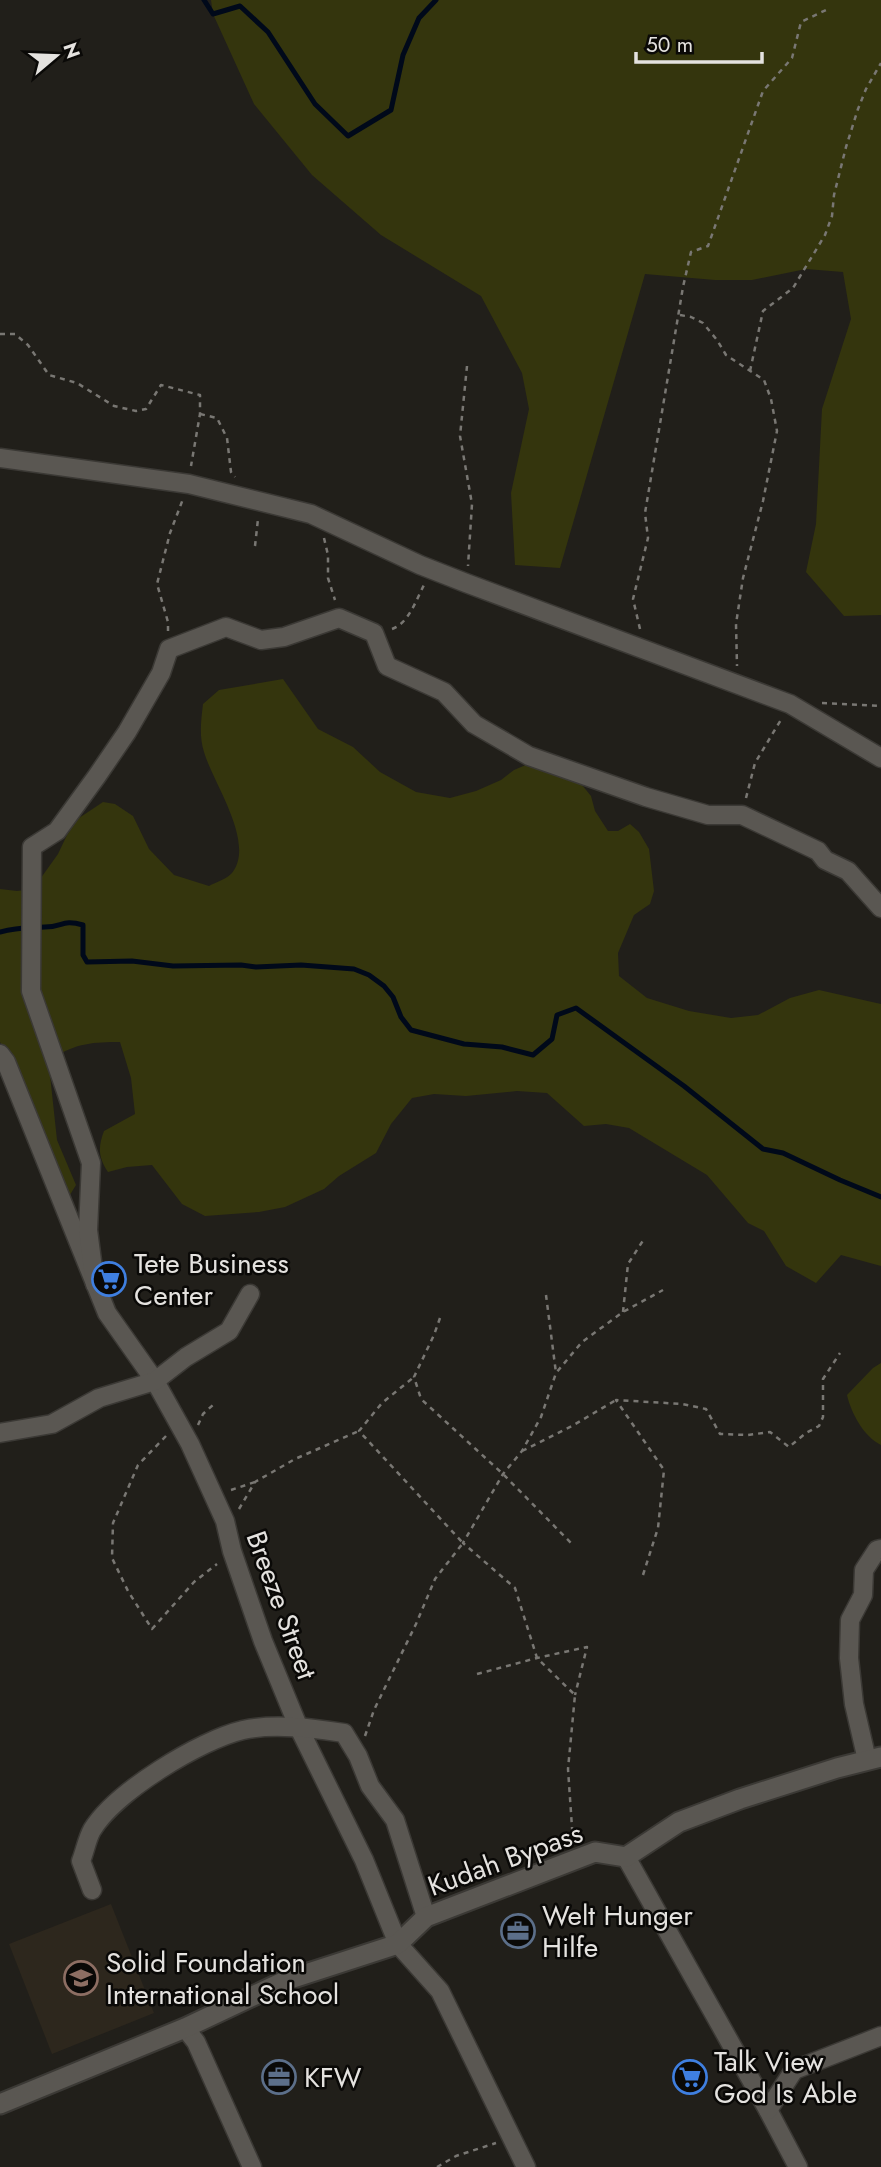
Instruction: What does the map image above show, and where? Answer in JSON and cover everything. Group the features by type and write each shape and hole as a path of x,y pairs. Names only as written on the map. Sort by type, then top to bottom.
{"street":[{"path":"0,458 188,484 319,518 466,583 790,704 881,758"},
{"path":"95,1284 89,1230 91,1163 31,991 32,847 57,831 112,754 161,673 169,649 226,627 261,640 284,637 339,618 374,633 387,666 444,692 474,724 529,755 646,797 708,815 742,815 818,850 825,860 848,872 881,908"},
{"name":"Breeze Street","path":"0,1054 6,1062 107,1313 155,1381 190,1444 225,1521 232,1551 263,1640 299,1726 363,1860 398,1944 440,1991 526,2167"},
{"path":"0,1433 52,1424 99,1398 155,1381 186,1357 229,1331 250,1294"},
{"path":"874,1759 854,1704 849,1658 850,1620 863,1595 864,1570 877,1550 881,1549"},
{"path":"92,1890 81,1861 92,1830 118,1801 145,1779 196,1748 243,1730 299,1726 344,1733 358,1756 370,1786 395,1820 426,1917"},
{"name":"Kudah Bypass","path":"0,2104 185,2028 287,1980 398,1944 426,1917 595,1852 626,1857 678,1822 740,1799 874,1759"},
{"path":"626,1857 798,2167"},
{"path":"185,2028 196,2042 252,2167"},
{"path":"768,2110 794,2070 881,2036"}],"path":[{"path":"644,649 633,599 648,538 645,513 691,252 708,246 763,91 792,58 801,22 826,10"},
{"path":"750,371 763,311 793,288 825,234 832,216 834,195 858,109 881,63"},
{"path":"679,315 703,323 726,355 764,380 777,431 743,579 736,624 737,683"},
{"path":"0,334 15,334 28,345 49,375 77,383 114,405 136,411 146,409 161,385 200,395 200,414 188,484 170,533 158,584 168,622 169,649"},
{"path":"466,583 472,504 460,436 467,366"},
{"path":"200,414 218,418 227,438 231,472 259,502 256,546"},
{"path":"319,518 328,555 328,578 339,618"},
{"path":"374,633 397,628 410,614 431,569"},
{"path":"742,815 755,763 790,704 833,702 881,706"},
{"path":"623,1312 628,1264 644,1239"},
{"path":"358,1756 374,1710 435,1579 463,1543 503,1474 522,1451 541,1417 556,1373 582,1342 623,1312 663,1290"},
{"path":"546,1295 556,1373"},
{"path":"214,1497 254,1482 295,1459 359,1431 382,1403 414,1377 440,1318"},
{"path":"522,1451 616,1400 682,1404 706,1409 720,1434 747,1435 769,1432 789,1447 819,1426 823,1417 823,1380 839,1353"},
{"path":"414,1377 421,1399 503,1474 573,1545"},
{"path":"616,1400 664,1470 658,1528 643,1575"},
{"path":"190,1444 202,1414 214,1404"},
{"path":"178,1424 138,1465 113,1523 112,1559 152,1629 194,1582 232,1551"},
{"path":"359,1431 463,1543 515,1588 537,1658 575,1695"},
{"path":"237,1512 254,1482"},
{"path":"477,1674 587,1647 575,1695 568,1769 575,1860"},
{"path":"437,2167 456,2156 512,2137"}],"shaded area":[{"path":"211,0 881,0 881,615 844,616 806,572 816,524 822,409 851,319 843,272 806,269 752,280 645,274 560,568 515,565 511,493 529,409 522,373 481,296 381,235 312,175 254,104 213,14"},
{"path":"283,679 318,729 353,747 380,772 416,792 450,798 476,791 528,764 582,785 591,796 595,811 608,831 618,831 630,824 639,832 649,849 654,891 650,904 634,915 618,953 619,976 647,998 689,1011 731,1018 758,1015 790,998 819,990 881,1004 881,1266 841,1255 816,1283 786,1266 764,1231 748,1223 707,1175 629,1128 606,1124 584,1126 547,1093 517,1091 466,1096 434,1094 412,1098 391,1124 376,1153 339,1176 324,1189 285,1207 205,1216 182,1204 152,1165 108,1172 102,1162 100,1152 104,1131 135,1114 131,1078 120,1042 85,1044 53,1058 50,1075 57,1140 76,1185 68,1198 0,1042 0,889 33,889 79,818 103,802 115,804 133,816 149,849 174,875 209,886 230,875 238,860 239,846 230,813 202,746 203,704 219,690"},
{"path":"881,1363 881,1445 859,1424 847,1395"},
{"name":"Solid Foundation International School","path":"111,1904 154,2013 52,2054 9,1944"}],"waterway":[{"path":"204,0 213,14 240,6 268,32 315,104 348,136 391,110 403,55 419,18 436,0"},
{"path":"0,932 66,923 83,925 83,955 87,962 132,961 173,966 301,965 354,969 369,975 384,986 411,1030 464,1044 502,1047 533,1055 552,1039 557,1015 576,1008 684,1086 763,1149 783,1153 881,1197"}],"place":[{"name":"Tete Business Center","path":"109,1279"},
{"name":"Welt Hunger Hilfe","path":"518,1931"},
{"name":"Solid Foundation International School","path":"81,1978"},
{"name":"KFW","path":"279,2077"},
{"name":"Talk View God Is Able","path":"690,2077"}]}
